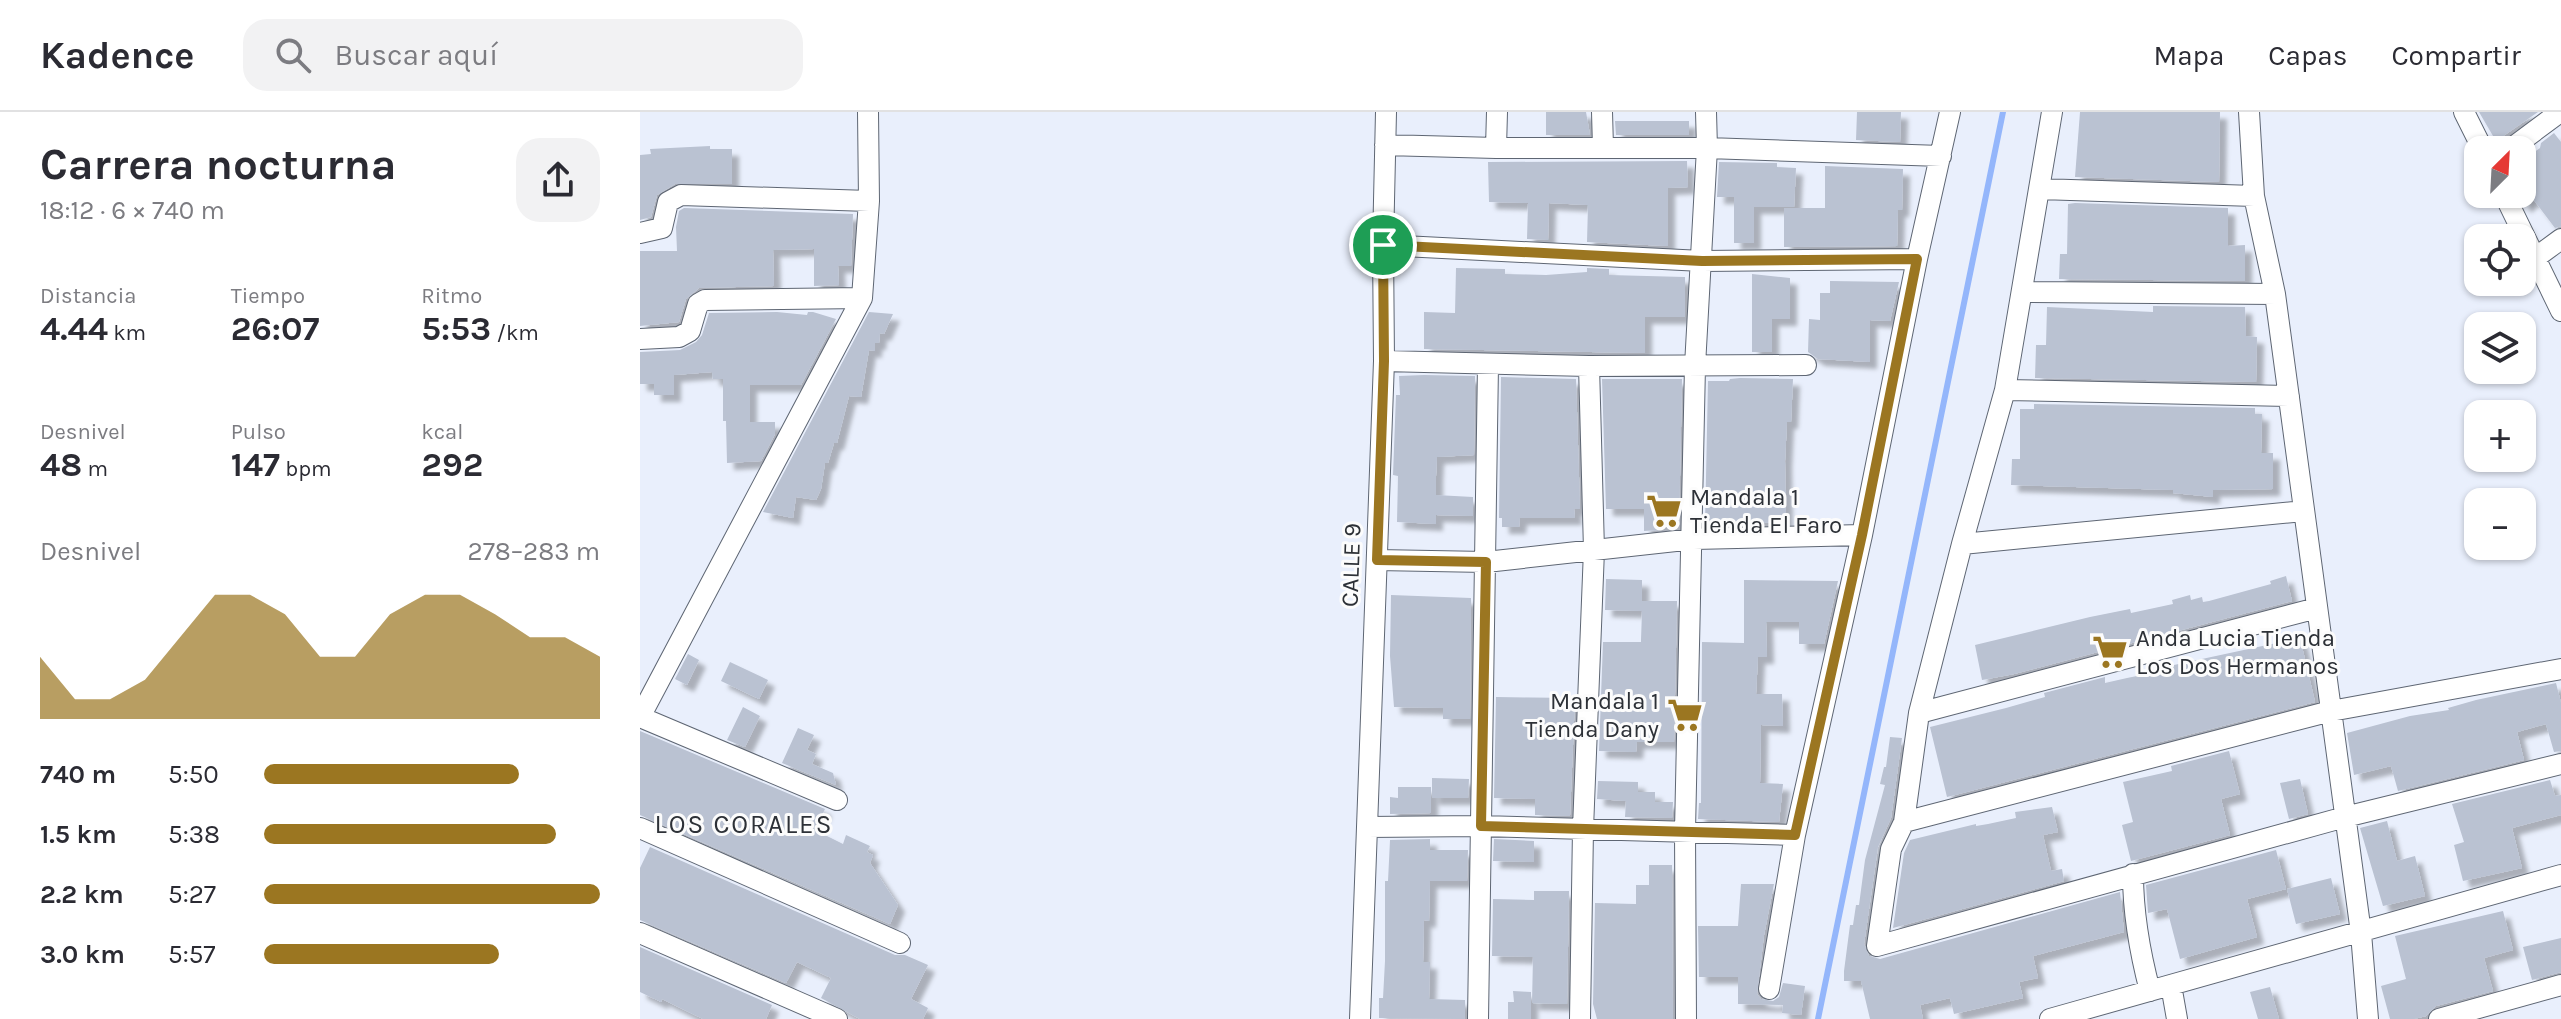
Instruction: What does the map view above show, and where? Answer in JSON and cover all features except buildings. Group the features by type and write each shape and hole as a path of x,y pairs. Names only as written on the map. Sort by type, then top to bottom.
{"street":[{"path":"837,800 640,717 862,298 869,201 868,112"},
{"name":"CALLE 9","path":"1360,1019 1384,361 1386,112"},
{"path":"1496,148 1497,112"},
{"path":"1602,112 1603,147"},
{"path":"1686,1019 1685,831 1694,539 1695,366 1707,148 1706,112"},
{"path":"1769,989 1795,835 1862,535 1950,112"},
{"path":"2052,112 2005,390 1919,713 1904,822 1891,849 1877,946 2345,817 2561,764"},
{"path":"2249,112 2254,196 2275,294 2361,933 2368,1019"},
{"path":"2464,112 2476,136"},
{"path":"2528,136 2560,112"},
{"path":"1385,145 1707,148 1941,156"},
{"path":"2040,189 2254,196"},
{"path":"640,233 662,228 668,202 681,195 869,201"},
{"path":"2536,257 2561,239"},
{"path":"1383,245 1702,261 1917,259"},
{"path":"2536,260 2561,311"},
{"path":"2022,292 2275,294"},
{"path":"640,339 679,337 690,331 698,304 705,300 862,298"},
{"path":"1384,361 1589,366 1806,365"},
{"path":"1478,1019 1488,365"},
{"path":"1580,1019 1583,829 1594,550 1589,366"},
{"path":"2005,390 2289,396"},
{"path":"1962,544 2304,511"},
{"path":"1377,560 1486,562 1694,539 1862,535"},
{"path":"1919,713 2317,608"},
{"path":"1904,822 2331,711 2561,669"},
{"path":"1367,827 1481,826 1795,835"},
{"path":"640,828 900,943"},
{"path":"2133,874 2133,902 2150,991"},
{"path":"2050,1019 2561,875"},
{"path":"640,933 837,1019"},
{"path":"2171,985 2177,1019"},
{"path":"2439,1019 2561,985"}],"waterway":[{"path":"1818,1019 2003,112"}],"place":[{"name":"Mandala 1 Tienda El Faro","path":"1664,511"},
{"name":"Anda Lucia Tienda Los Dos Hermanos","path":"2110,652"},
{"name":"Mandala 1 Tienda Dany","path":"1685,715"}],"district":[{"name":"LOS CORALES","path":"744,824"}],"route":[{"path":"1383,245 1702,261 1917,259 1862,535 1795,835 1481,826 1486,562 1377,560 1384,361 1383,245"}]}
